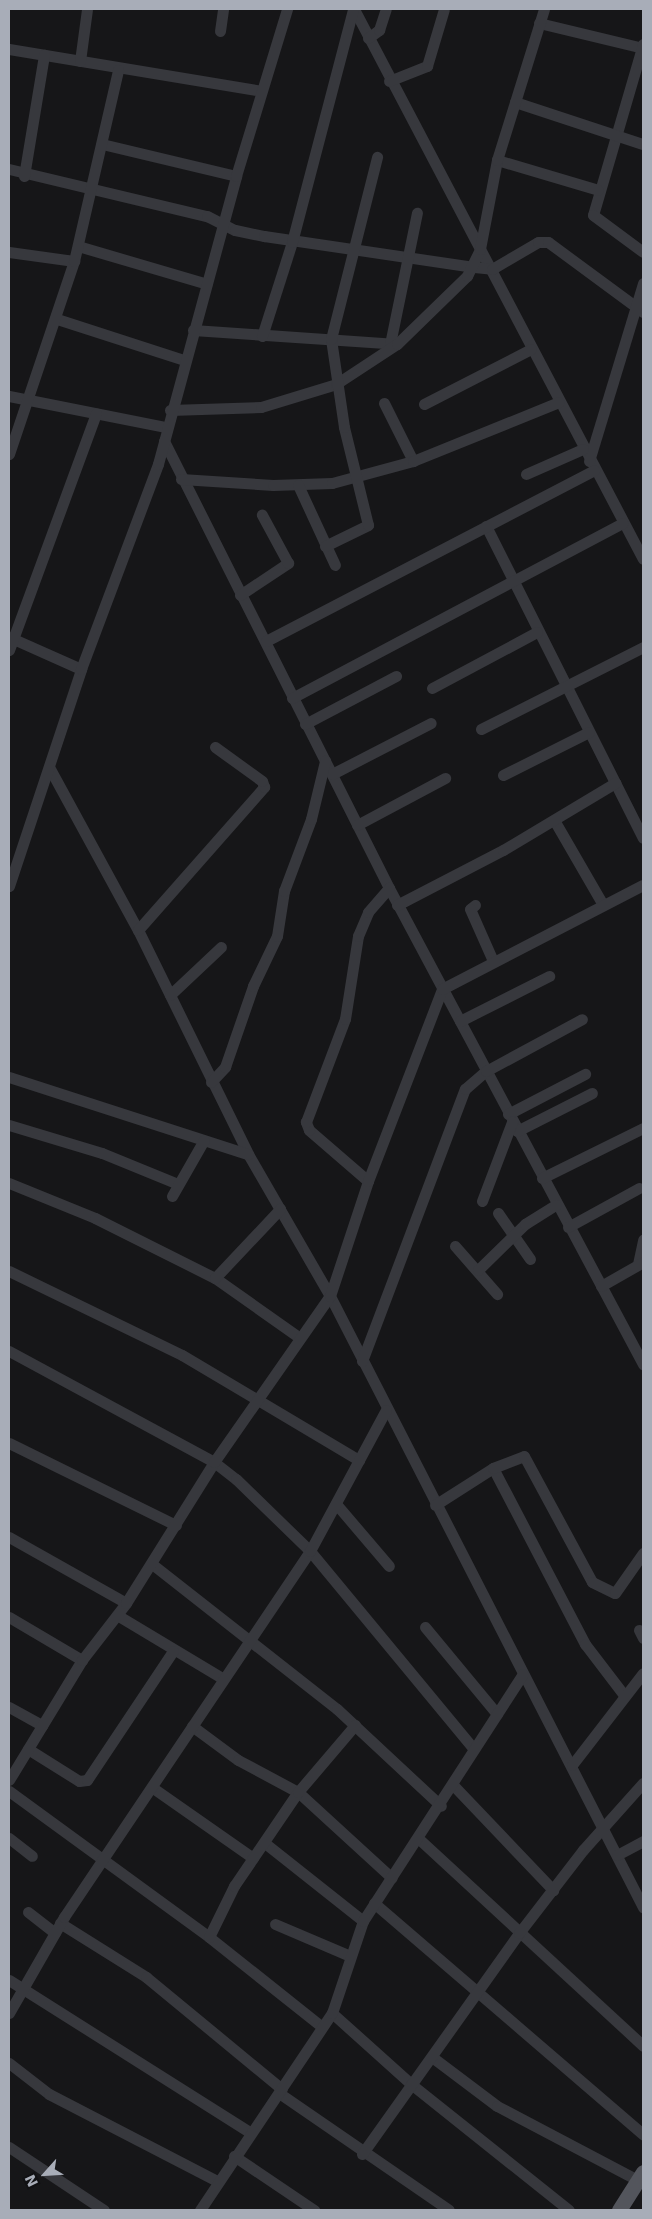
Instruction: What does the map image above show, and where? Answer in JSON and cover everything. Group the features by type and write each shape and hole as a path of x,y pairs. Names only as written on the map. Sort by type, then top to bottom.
{"main road":[{"path":"619,2210 641,2178"}],"street":[{"path":"80,61 86,9"},
{"path":"220,32 223,9"},
{"path":"10,879 81,669 164,441 170,410 236,176 287,9"},
{"path":"353,9 389,81 492,269 592,466 623,523 642,552"},
{"path":"262,336 292,242 353,9"},
{"path":"368,38 379,30 386,9"},
{"path":"389,81 427,66 444,9"},
{"path":"170,410 261,406 336,384 394,344 474,267 480,249 497,160 544,9"},
{"path":"540,23 643,46 617,135 598,190 594,219 643,252"},
{"path":"9,49 44,54 118,70 262,91"},
{"path":"24,176 44,54"},
{"path":"9,454 57,319 74,261 93,188 118,70"},
{"path":"515,102 643,144"},
{"path":"102,144 236,176"},
{"path":"325,546 368,525 336,384 331,339 356,250 377,157"},
{"path":"497,160 598,190"},
{"path":"9,169 24,176 93,188 223,223 235,230 292,242 474,267 492,269 538,242 548,242 639,311"},
{"path":"394,344 417,213"},
{"path":"78,246 207,284"},
{"path":"9,252 74,261"},
{"path":"266,641 486,526 592,466 639,311 643,283"},
{"path":"57,319 184,360"},
{"path":"193,330 394,344"},
{"path":"424,404 531,349"},
{"path":"9,396 166,427"},
{"path":"182,479 298,485 356,478 413,461 559,402"},
{"path":"384,403 413,461"},
{"path":"9,650 11,638 96,414"},
{"path":"164,441 240,596 266,641 292,698 389,888 556,1205 642,1358"},
{"path":"526,474 583,449"},
{"path":"298,485 335,565"},
{"path":"240,596 288,563 262,516"},
{"path":"292,698 623,523"},
{"path":"486,526 643,838"},
{"path":"432,688 538,632"},
{"path":"11,638 81,669"},
{"path":"481,729 643,647"},
{"path":"305,724 396,676"},
{"path":"332,774 431,723"},
{"path":"503,775 589,732"},
{"path":"138,930 264,787 262,781 216,747"},
{"path":"211,1082 225,1067 252,986 277,936 284,891 311,819 325,761"},
{"path":"49,767 138,930 248,1154 330,1296 386,1410 572,1765 643,1907"},
{"path":"357,825 445,778"},
{"path":"398,905 554,820 615,783"},
{"path":"554,820 603,905"},
{"path":"9,1780 82,1660 126,1603 214,1462 260,1399 330,1296 368,1181 442,989 643,885"},
{"path":"368,1181 309,1130 306,1122 345,1019 358,936 368,912 389,888"},
{"path":"475,905 471,912 493,961"},
{"path":"170,995 221,947"},
{"path":"460,1021 549,976"},
{"path":"362,1360 452,1115 464,1089 486,1070 582,1020"},
{"path":"482,1201 513,1122 586,1074"},
{"path":"9,1077 248,1154"},
{"path":"513,1122 592,1093"},
{"path":"9,1125 102,1152 178,1184"},
{"path":"542,1178 643,1128"},
{"path":"172,1196 204,1140"},
{"path":"9,1184 95,1218 215,1278 300,1338"},
{"path":"568,1227 639,1188"},
{"path":"478,1270 514,1236 556,1205"},
{"path":"215,1278 280,1208"},
{"path":"498,1213 530,1259"},
{"path":"601,1286 641,1263 643,1240"},
{"path":"455,1246 478,1270 497,1294"},
{"path":"9,1271 260,1399 359,1460"},
{"path":"9,1351 214,1462 310,1551 474,1749"},
{"path":"9,2013 57,1928 153,1788 248,1638 310,1551 337,1505 386,1410"},
{"path":"9,1443 176,1525"},
{"path":"436,1505 493,1468 526,1457 573,1551 595,1584 615,1593 643,1553"},
{"path":"493,1468 584,1644 624,1695"},
{"path":"337,1505 389,1566"},
{"path":"9,1537 126,1603"},
{"path":"152,1564 355,1724 441,1806"},
{"path":"116,1615 173,1651 222,1678"},
{"path":"9,1617 82,1660"},
{"path":"425,1627 497,1714"},
{"path":"28,1750 80,1781 87,1780 173,1651"},
{"path":"572,1765 624,1695 643,1673"},
{"path":"206,2208 217,2180 332,2013 363,1921 454,1786 474,1749 523,1674"},
{"path":"9,1707 42,1725"},
{"path":"209,1937 253,1858 266,1844 298,1792 355,1724"},
{"path":"192,1726 238,1760 298,1792 392,1878"},
{"path":"362,2154 479,1992 518,1933 603,1828 643,1783"},
{"path":"454,1786 553,1890"},
{"path":"153,1788 253,1858"},
{"path":"9,1791 209,1937 322,2026"},
{"path":"9,1838 32,1856"},
{"path":"419,1839 518,1933 643,2046"},
{"path":"617,1855 643,1841"},
{"path":"266,1844 363,1921"},
{"path":"374,1903 643,2134"},
{"path":"28,1912 146,1977 280,2091 362,2154 448,2210"},
{"path":"275,1924 350,1956"},
{"path":"9,1980 249,2132"},
{"path":"332,2013 411,2084 569,2210"},
{"path":"432,2056 497,2106 641,2178"},
{"path":"9,2063 58,2098 217,2180"},
{"path":"9,2147 104,2210"},
{"path":"234,2156 314,2210"}]}
